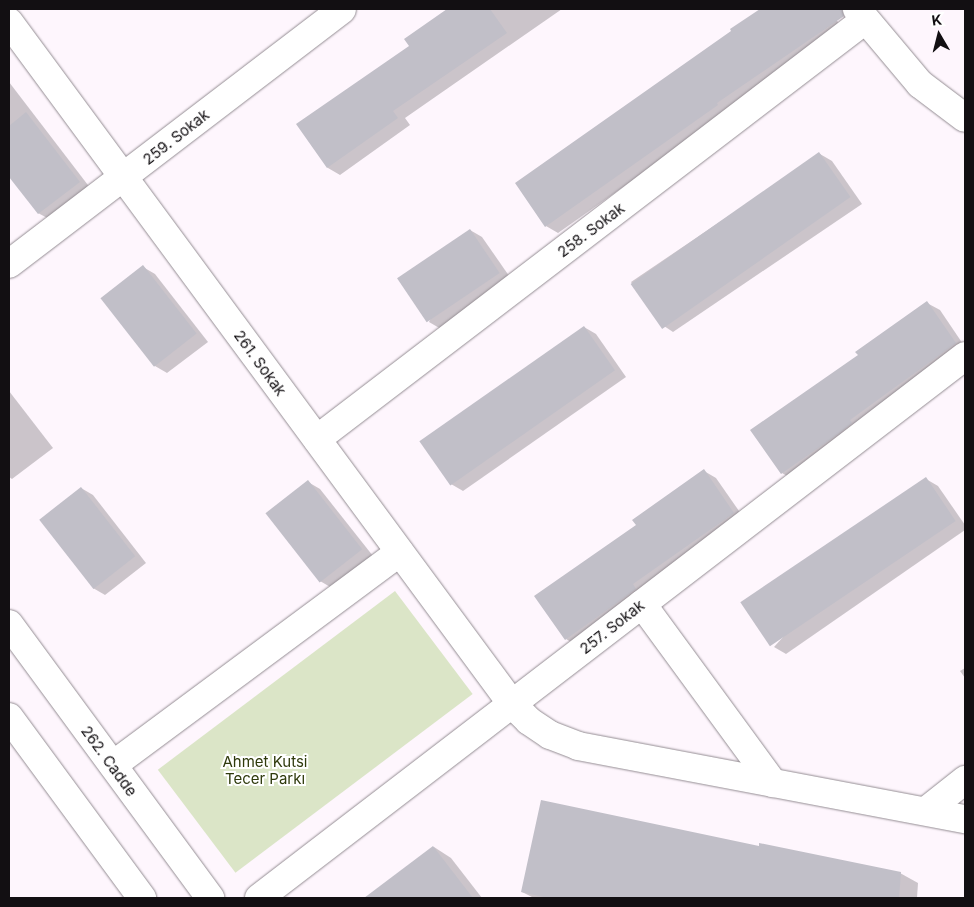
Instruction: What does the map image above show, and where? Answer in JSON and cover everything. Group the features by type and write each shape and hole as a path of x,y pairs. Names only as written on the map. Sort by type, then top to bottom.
{"street":[{"name":"259. Sokak","path":"9,264 124,178 342,9"},
{"path":"861,14 920,84 965,118"},
{"name":"258. Sokak","path":"317,440 861,14"},
{"name":"261. Sokak","path":"9,22 512,704 538,728 578,746 965,819"},
{"name":"257. Sokak","path":"259,898 965,356"},
{"path":"112,765 400,552"},
{"path":"642,604 773,783"},
{"name":"262. Cadde","path":"9,624 210,898"},
{"path":"9,717 142,898"},
{"path":"926,811 965,780"}],"green space":[{"name":"Ahmet Kutsi Tecer Parkı","path":"395,591 473,694 235,873 158,770"}],"building":[{"path":"447,9 490,9 507,33 393,111 398,118 327,168 296,124 409,46 404,39"},
{"path":"760,9 842,9 844,16 717,103 718,105 545,227 515,183"},
{"path":"26,112 80,182 38,214 9,177 9,126"},
{"path":"819,152 851,197 662,329 631,284"},
{"path":"470,229 500,273 427,322 397,278"},
{"path":"143,265 197,334 154,367 100,298"},
{"path":"927,301 956,343 850,420 852,423 841,432 781,474 750,430 858,355 855,352"},
{"path":"584,326 615,370 450,486 419,441"},
{"path":"704,469 734,513 633,584 636,589 565,640 534,596 636,525 632,520"},
{"path":"926,477 956,521 770,646 740,602"},
{"path":"308,480 362,549 320,583 265,513"},
{"path":"81,487 135,556 93,589 39,520"},
{"path":"541,800 759,846 759,843 901,872 899,898 548,898 521,892"},
{"path":"433,846 473,898 364,898"}]}
